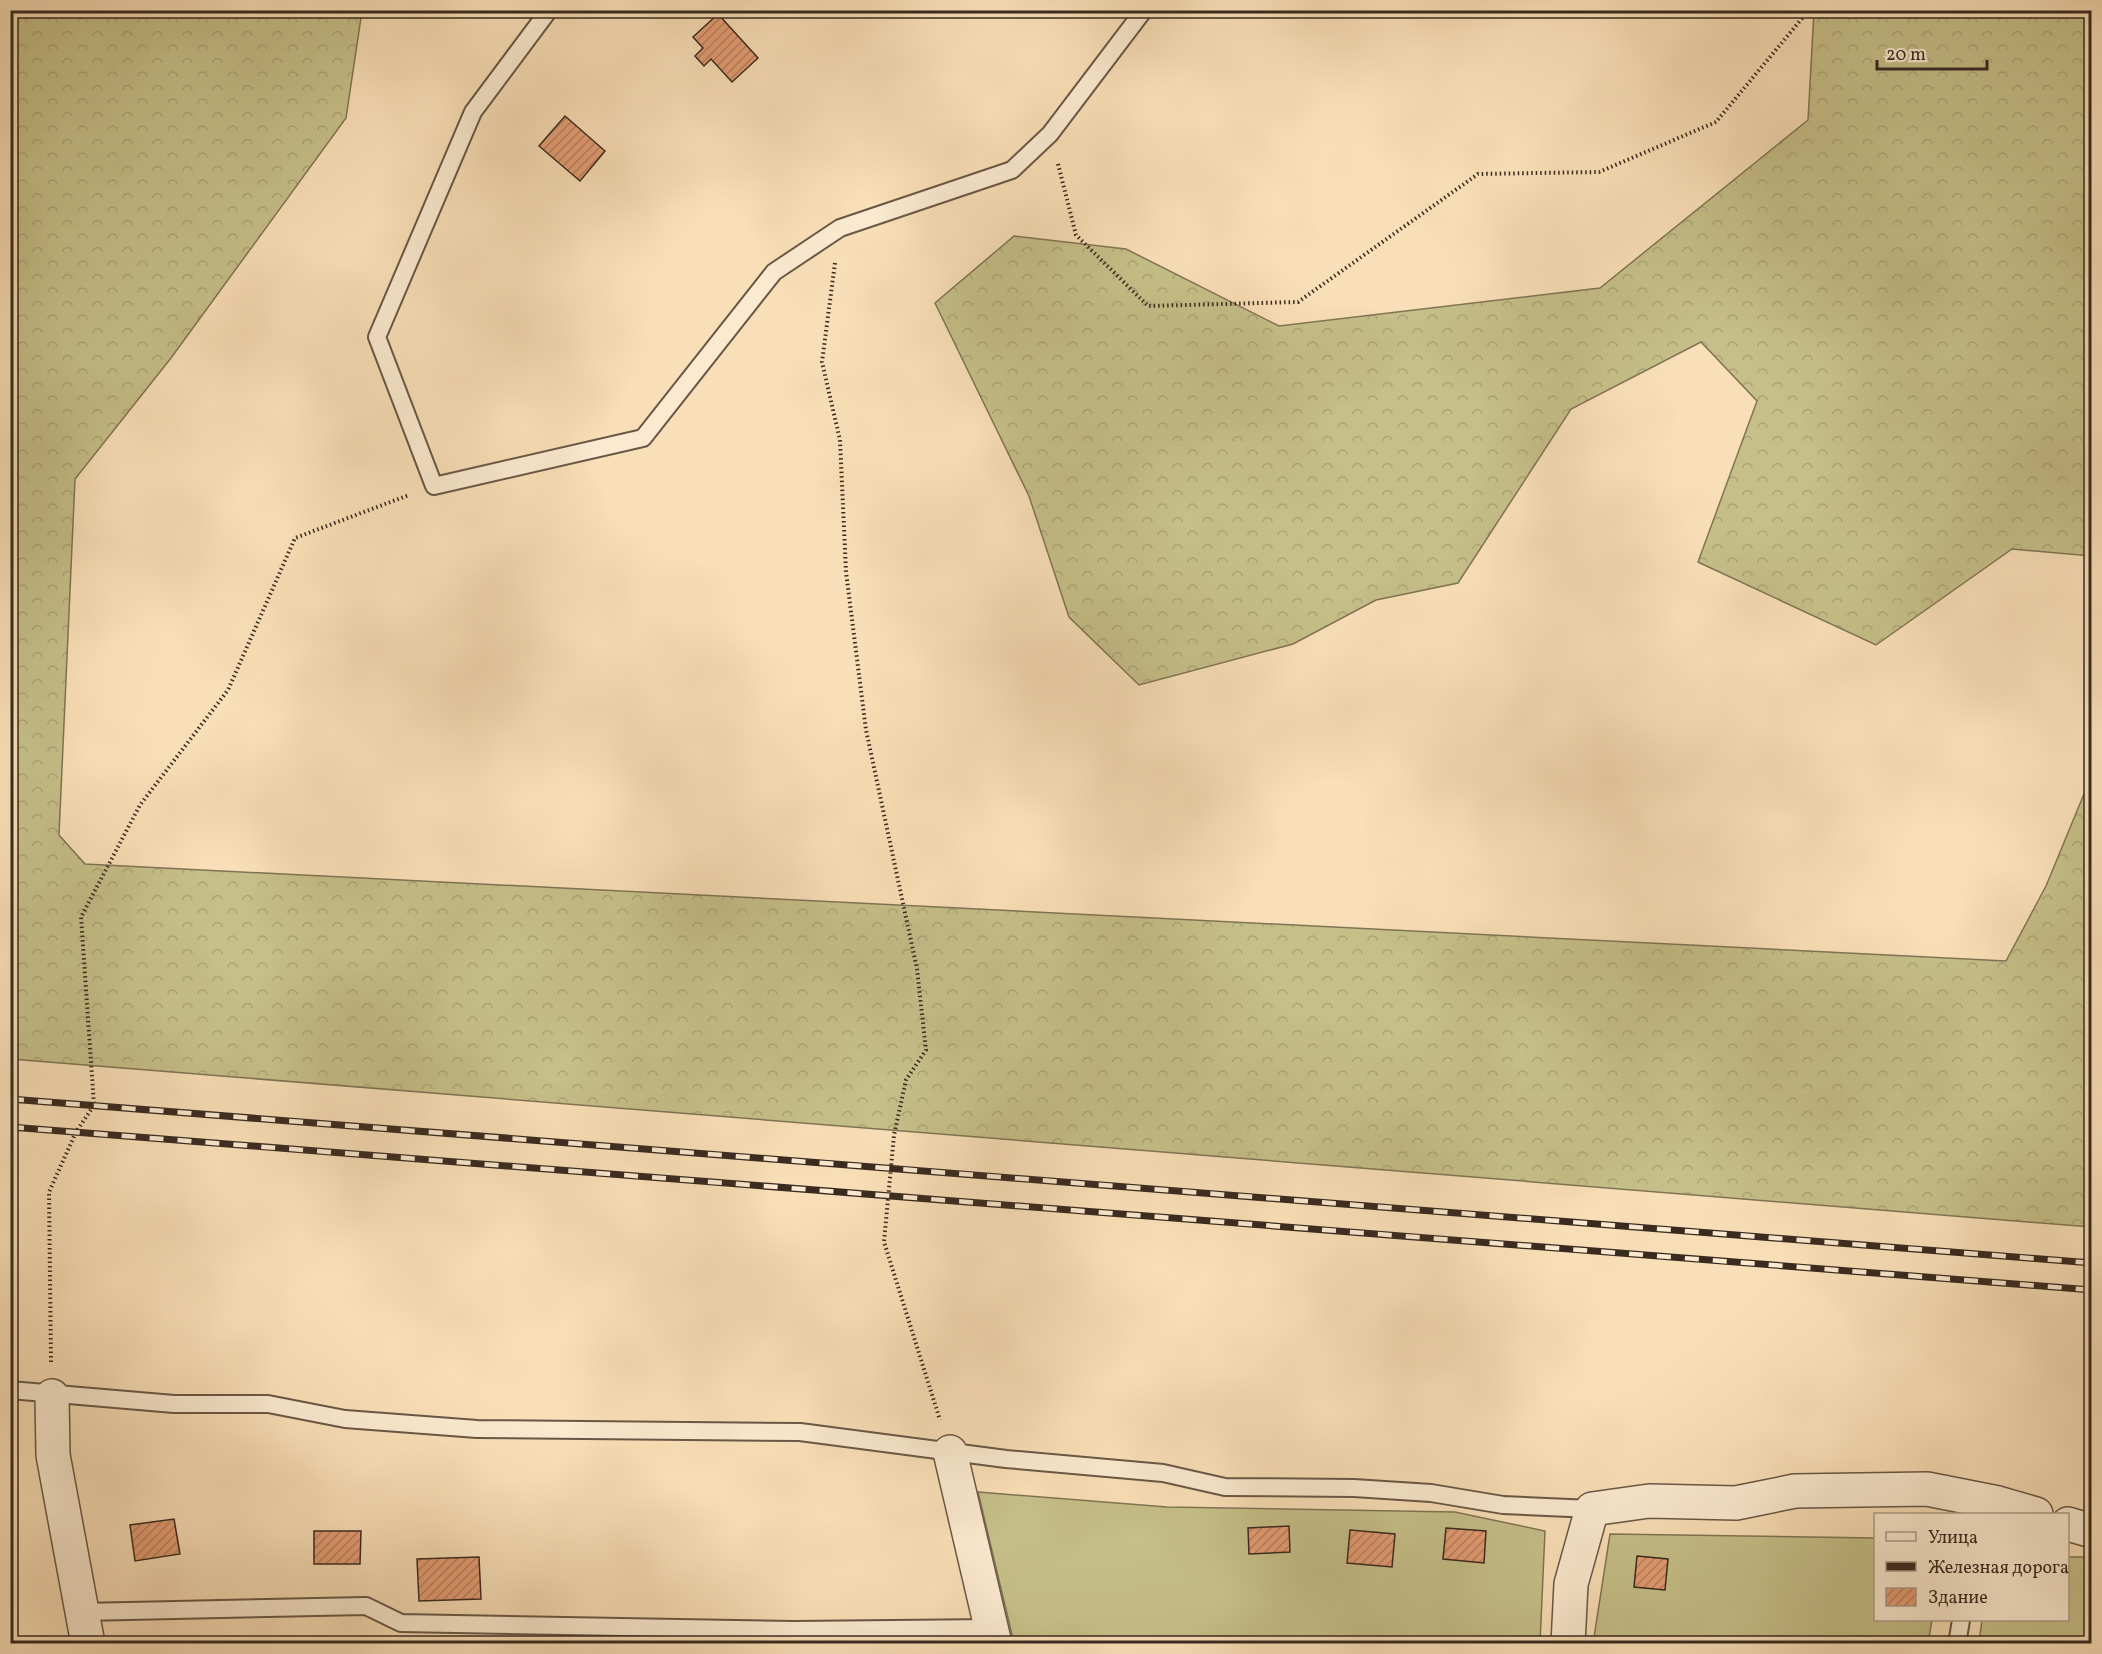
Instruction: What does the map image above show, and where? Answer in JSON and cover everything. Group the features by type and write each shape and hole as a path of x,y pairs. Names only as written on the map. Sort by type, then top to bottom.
{"street":[{"path":"52,1396 53,1455 88,1644"},
{"path":"950,1452 994,1636"},
{"path":"1568,1644 1571,1584 1592,1509 1649,1501 1736,1503 1795,1491 1927,1489 1977,1507 2021,1513"},
{"path":"2069,1525 2091,1531"}],"lane":[{"path":"549,10 473,112 376,337 434,486 643,438 774,272 840,228 1012,170 1050,134 1144,10"},
{"path":"10,1390 52,1396 174,1404 268,1404 345,1419 477,1429 800,1432 1081,1467 1163,1473 1225,1487 1365,1489 1431,1493 1503,1505 1592,1509"},
{"path":"82,1612 366,1606 401,1623 994,1636"},
{"path":"1957,1644 1961,1621"}],"path":[{"path":"1050,134 1076,235 1148,306 1298,302 1478,174 1599,172 1716,122 1809,10"},
{"path":"840,228 822,362 840,440 846,572 866,730 915,958 926,1050 906,1080 894,1135 884,1242 950,1452"},
{"path":"52,1396 49,1192 76,1132 94,1105 81,917 140,805 228,690 295,538 434,486"}],"green space":[{"path":"10,11 362,11 346,118 171,358 75,479 59,835 85,864 2006,961 2046,886 2091,777 2091,1227 11,1059"},
{"path":"1814,11 2091,11 2091,556 2012,549 1876,645 1698,562 1757,401 1701,342 1571,409 1458,583 1376,600 1293,644 1139,685 1069,617 1029,496 935,303 1014,236 1126,249 1279,326 1600,288 1808,120"},
{"path":"978,1492 1167,1507 1455,1512 1545,1531 1540,1643 1014,1643"},
{"path":"1610,1534 1874,1538 1874,1621 1932,1621 1928,1643 1593,1644"},
{"path":"2069,1557 2091,1557 2091,1643 1979,1643 1982,1621 2069,1621"}],"building":[{"path":"718,14 758,58 732,82 711,59 704,66 695,56 703,48 693,37"},
{"path":"565,116 605,151 580,181 539,146"},
{"path":"174,1519 180,1554 135,1561 130,1525"},
{"path":"1289,1526 1290,1552 1249,1554 1248,1528"},
{"path":"1446,1528 1486,1531 1484,1563 1443,1559"},
{"path":"1350,1530 1395,1534 1392,1567 1347,1563"},
{"path":"314,1531 361,1531 360,1564 314,1564"},
{"path":"1637,1556 1668,1559 1665,1590 1634,1587"},
{"path":"479,1557 481,1599 419,1601 417,1559"}],"railway":[{"path":"10,1099 2092,1263"},
{"path":"10,1127 2092,1290"}]}
